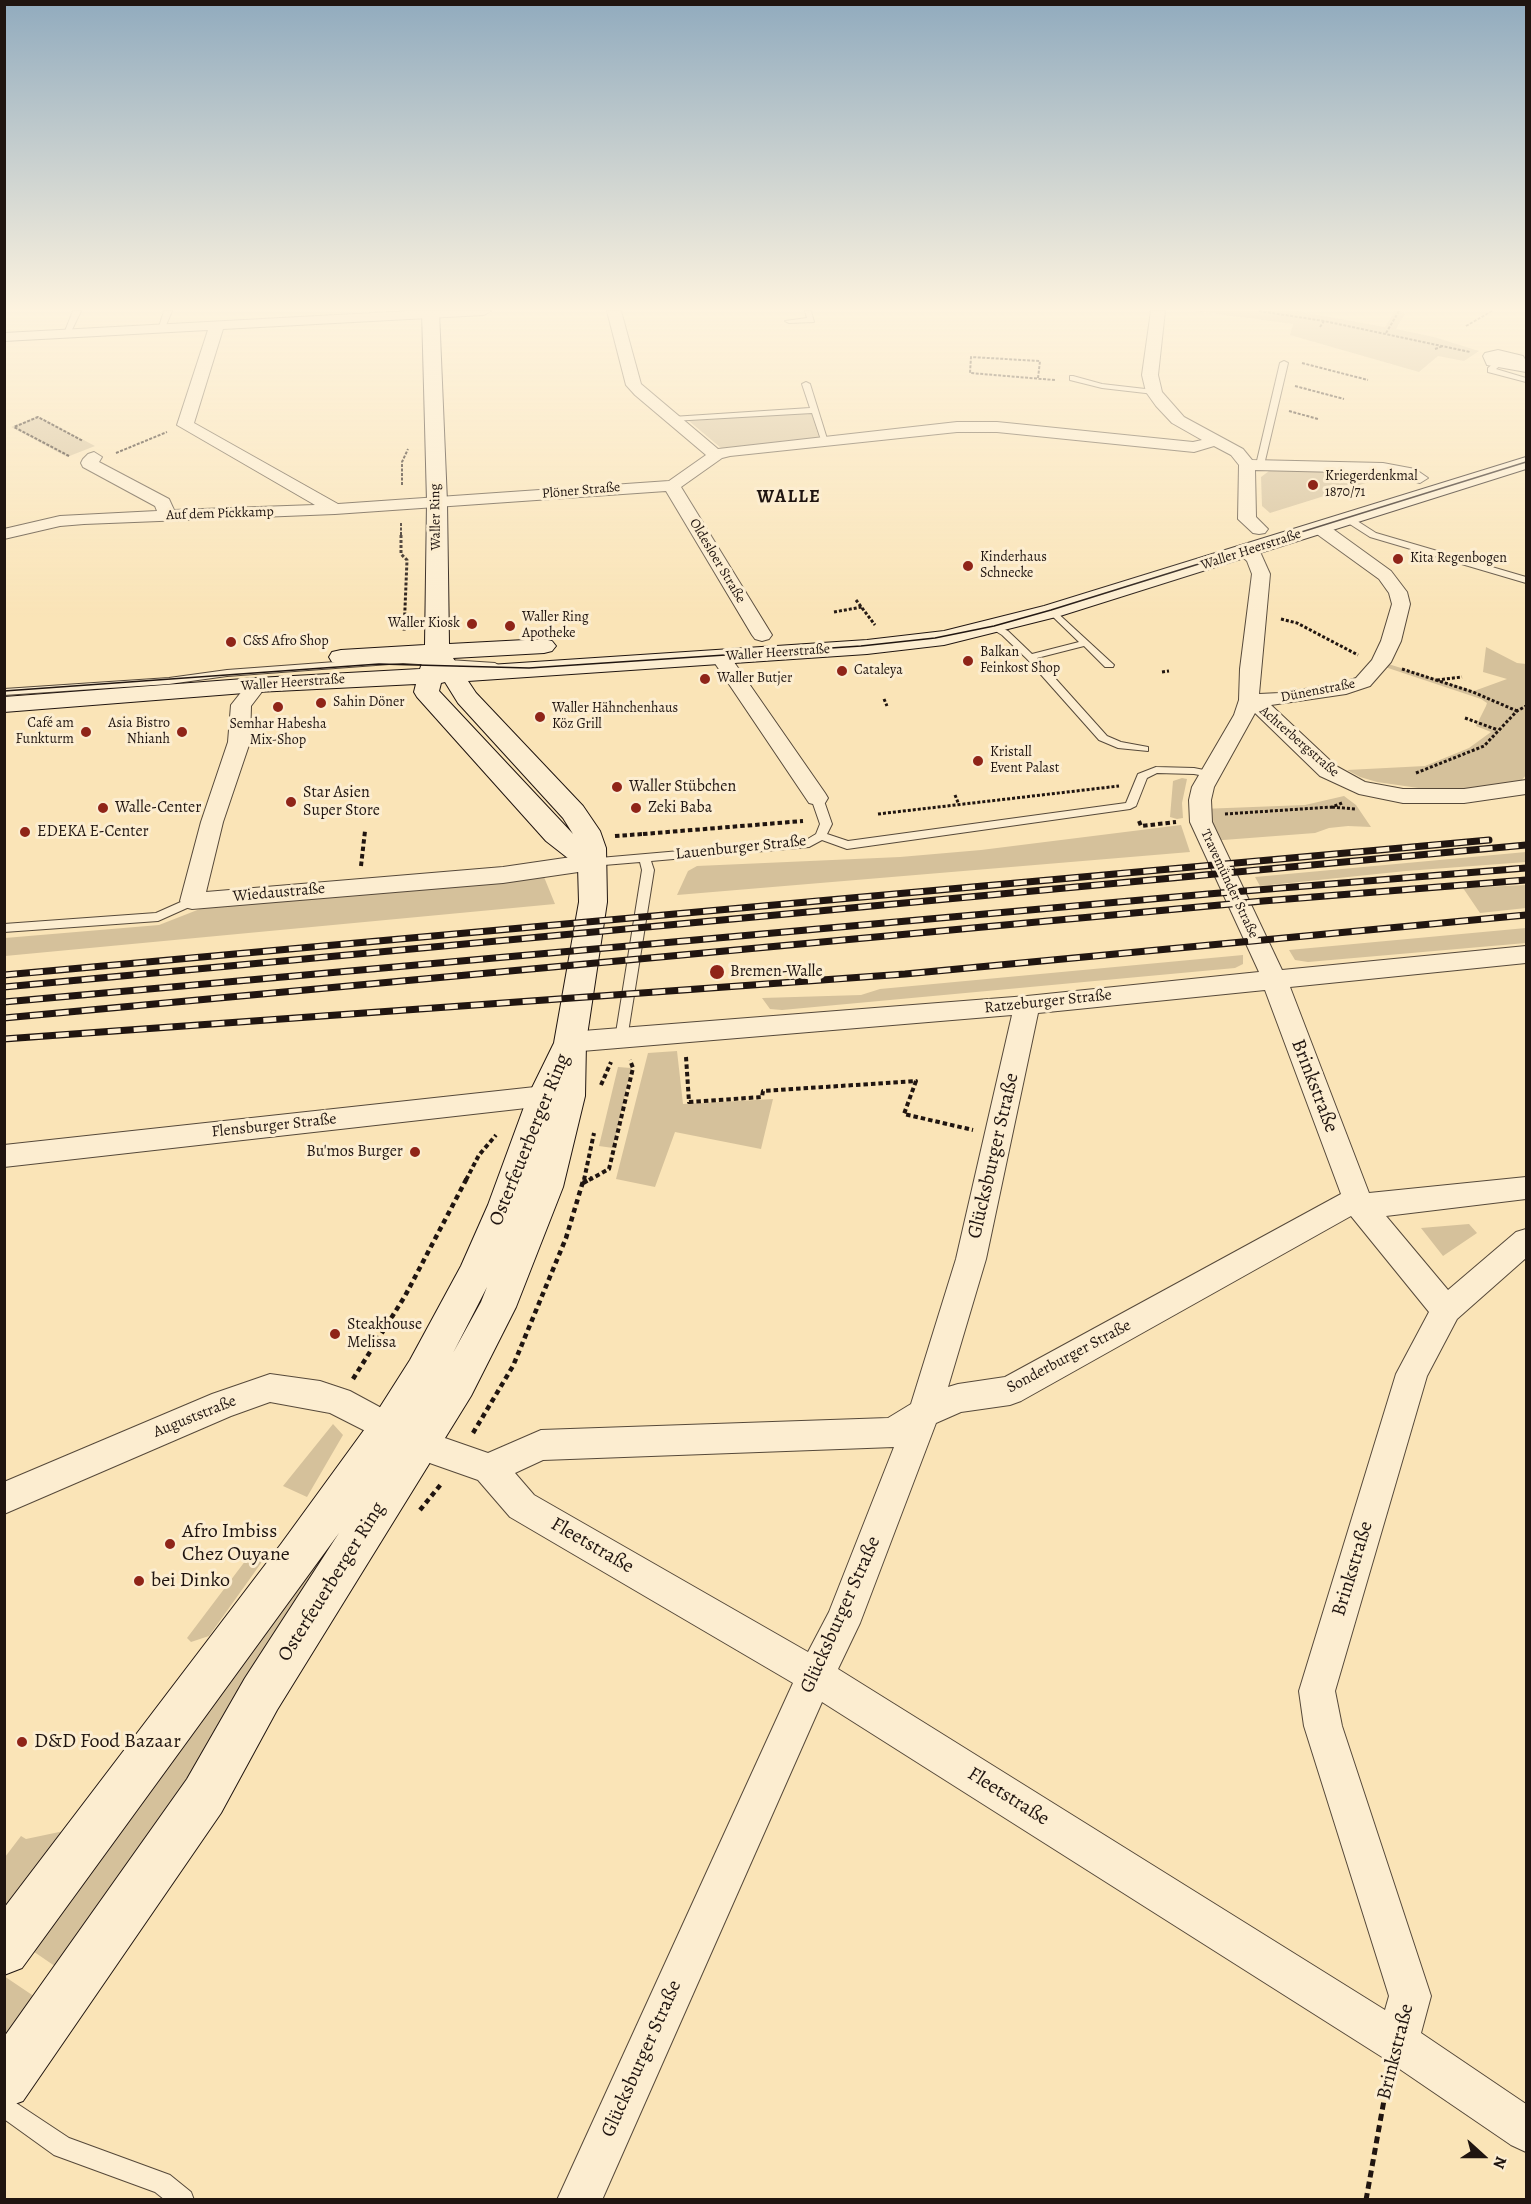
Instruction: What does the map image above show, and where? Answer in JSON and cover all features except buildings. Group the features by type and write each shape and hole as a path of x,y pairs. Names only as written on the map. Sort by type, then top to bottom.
{"main road":[{"name":"Waller Ring","path":"433,414 440,665"},
{"name":"Waller Heerstraße","path":"4,705 257,685 440,665 762,635 880,630 957,619 1004,607 1420,478 1525,461"},
{"name":"Waller Heerstraße","path":"4,683 403,653 440,665 500,672 898,644 994,627 1052,611 1246,552 1525,461"},
{"path":"440,665 467,698 573,812 590,839 592,862"},
{"name":"Osterfeuerberger Ring","path":"4,1950 296,1559 404,1436 476,1349 507,1283 546,1187 569,1096 570,1042 593,902 592,862"},
{"name":"Osterfeuerberger Ring","path":"4,2082 204,1796 404,1436 424,1372 476,1272 515,1184 528,1098 570,1042"}],"street":[{"path":"189,414 185,425 335,509"},
{"path":"666,414 716,455"},
{"path":"1172,414 1178,420 1237,452 1253,465 1383,468 1409,473 1420,478"},
{"path":"672,486 716,455 728,451 957,427 997,427 1194,447 1218,441"},
{"path":"98,459 163,503 167,516"},
{"path":"1253,465 1247,519 1259,529"},
{"name":"Plöner Straße","path":"436,502 659,485 672,486"},
{"name":"Oldesloer Straße","path":"672,486 762,635"},
{"name":"Auf dem Pickkamp","path":"4,534 60,521 335,509 436,502"},
{"name":"Dünenstraße","path":"1249,700 1280,699 1346,688 1363,682 1381,662 1391,642 1401,604 1398,592 1385,575 1320,528"},
{"name":"Travemünder Straße","path":"1246,552 1255,558 1261,574 1249,700 1244,715 1210,774 1200,800 1200,818 1207,840 1274,978"},
{"name":"Lauenburger Straße","path":"720,656 817,798"},
{"path":"192,901 212,822 239,742 241,705 257,685"},
{"name":"Achterbergstraße","path":"1249,700 1271,715 1328,771 1359,787 1403,796 1464,795 1527,787"},
{"name":"Wiedaustraße","path":"192,901 485,876 592,862"},
{"name":"Ratzeburger Straße","path":"570,1042 1027,1005 1527,954"},
{"name":"Brinkstraße","path":"1274,978 1358,1203 1446,1310 1412,1374 1317,1691 1323,1726 1410,1996 1397,2042"},
{"name":"Glücksburger Straße","path":"579,2199 815,1676 842,1623 924,1413 971,1259 1000,1136 1027,1005"},
{"name":"Flensburger Straße","path":"4,1156 528,1098"},
{"name":"Sonderburger Straße","path":"489,1469 541,1445 893,1433 924,1413 958,1398 1010,1391 1344,1205 1358,1203 1375,1206 1527,1188"},
{"path":"1446,1310 1527,1241"},
{"name":"Auguststraße","path":"4,1498 223,1404 270,1388 320,1395 339,1401 404,1436"},
{"path":"404,1436 489,1469"},
{"name":"Fleetstraße","path":"489,1469 522,1506 815,1676 1397,2042 1527,2130"}],"lane":[{"path":"672,419 754,414"},
{"path":"816,414 825,440"},
{"path":"1253,465 1272,414"},
{"path":"4,692 169,681 226,673 403,660 440,665 509,665 861,643 942,634 1048,608 1525,461"},
{"path":"1348,519 1373,535 1527,580"},
{"path":"1052,611 1109,665"},
{"path":"994,627 1005,633 1030,657 1103,738 1118,745 1144,749"},
{"path":"1030,657 1085,643"},
{"path":"821,836 847,845 1130,806 1142,776 1156,770 1210,774"},
{"name":"Lauenburger Straße","path":"592,862 809,843 821,836 826,824 817,798"},
{"path":"621,1039 648,870 645,858"},
{"path":"4,928 158,916 192,901"},
{"path":"4,2106 62,2147 162,2183 183,2199"}],"path":[{"path":"1299,414 1318,419"},
{"path":"98,459 38,417 14,427 69,456 98,459 185,425"},
{"path":"400,554 407,560 403,653"},
{"path":"856,600 880,630"},
{"path":"834,612 862,607"},
{"path":"1256,615 1298,623 1363,658 1473,692 1516,711"},
{"path":"1162,672 1170,671"},
{"path":"1435,680 1455,679 1462,676"},
{"path":"884,699 887,706"},
{"path":"1465,718 1498,730"},
{"path":"878,814 1094,788"},
{"path":"1227,814 1269,811"},
{"path":"643,834 825,819"},
{"path":"1149,825 1177,822"},
{"path":"366,831 360,871 369,870"},
{"path":"685,1034 689,1102 762,1096 763,1091 916,1080 904,1114 1000,1136"},
{"path":"583,1184 609,1169 633,1068 621,1039"},
{"path":"339,1401 405,1296 478,1155 528,1098"},
{"name":"Brinkstraße","path":"1366,2199 1397,2042"}],"shaded area":[{"path":"812,414 819,438 721,448 689,421"},
{"path":"38,416 95,446 67,457 11,427"},
{"path":"1269,471 1374,472 1385,477 1270,513 1262,506 1261,477"},
{"path":"1486,647 1517,663 1526,664 1526,775 1520,782 1493,787 1432,790 1377,782 1347,770 1425,766 1469,748 1491,732 1476,726 1487,703 1481,699 1379,665 1382,662 1474,691 1507,679 1483,672"},
{"path":"1187,779 1182,803 1183,818 1177,819 1170,817 1173,781"},
{"path":"1344,796 1356,805 1371,827 1348,826 1329,828 1315,833 1210,841 1201,809 1305,805"},
{"path":"1181,825 1190,852 677,895 688,871 697,866 900,857 981,850"},
{"path":"1526,852 1526,862 1406,871 1260,886 1255,877"},
{"path":"544,877 555,904 5,956 5,938 159,925 205,907"},
{"path":"1526,885 1526,908 1480,913 1463,888"},
{"path":"1526,928 1526,943 1308,962 1295,960 1289,950"},
{"path":"1243,955 1243,964 1235,968 782,1010 770,1009 762,998 861,995 880,989"},
{"path":"677,1051 683,1104 773,1099 761,1149 675,1132 655,1187 616,1179 648,1053"},
{"path":"618,1067 631,1068 613,1148 599,1146"},
{"path":"1469,1224 1477,1233 1443,1256 1421,1228"},
{"path":"333,1424 343,1435 307,1497 283,1486"},
{"path":"318,1550 329,1554 213,1748 65,1973 24,1945"},
{"path":"252,1552 264,1559 209,1636 191,1642 187,1638"},
{"path":"64,1831 5,1916 5,1857 21,1836 26,1839"},
{"path":"4,1976 44,2003 4,2059"}],"tram line":[{"path":"4,691 379,664 529,668 861,646 935,638 994,626 1051,610 1526,462"}],"railway":[{"path":"4,975 1489,840"},
{"path":"4,987 1526,845"},
{"path":"4,1002 1208,894 1526,868"},
{"path":"4,1018 1263,901 1526,880"},
{"path":"4,1039 905,974 1526,915"}],"place":[{"name":"Kriegerdenkmal 1870/71","path":"1313,485"},
{"name":"Kita Regenbogen","path":"1398,559"},
{"name":"Kinderhaus Schnecke","path":"968,566"},
{"name":"Waller Kiosk","path":"472,624"},
{"name":"Waller Ring Apotheke","path":"510,626"},
{"name":"C&S Afro Shop","path":"231,642"},
{"name":"Balkan Feinkost Shop","path":"968,661"},
{"name":"Cataleya","path":"842,671"},
{"name":"Waller Butjer","path":"705,679"},
{"name":"Sahin Döner","path":"321,703"},
{"name":"Semhar Habesha Mix-Shop","path":"278,707"},
{"name":"Waller Hähnchenhaus Köz Grill","path":"540,717"},
{"name":"Café am Funkturm","path":"86,732"},
{"name":"Asia Bistro Nhianh","path":"182,732"},
{"name":"Kristall Event Palast","path":"978,761"},
{"name":"Waller Stübchen","path":"617,787"},
{"name":"Star Asien Super Store","path":"291,802"},
{"name":"Walle-Center","path":"103,808"},
{"name":"Zeki Baba","path":"636,808"},
{"name":"EDEKA E-Center","path":"25,832"},
{"name":"Bremen-Walle","path":"717,972"},
{"name":"Bu'mos Burger","path":"415,1152"},
{"name":"Steakhouse Melissa","path":"335,1334"},
{"name":"Afro Imbiss Chez Ouyane","path":"170,1544"},
{"name":"bei Dinko","path":"139,1581"},
{"name":"D&D Food Bazaar","path":"22,1742"}],"district":[{"name":"WALLE","path":"789,498"}]}
